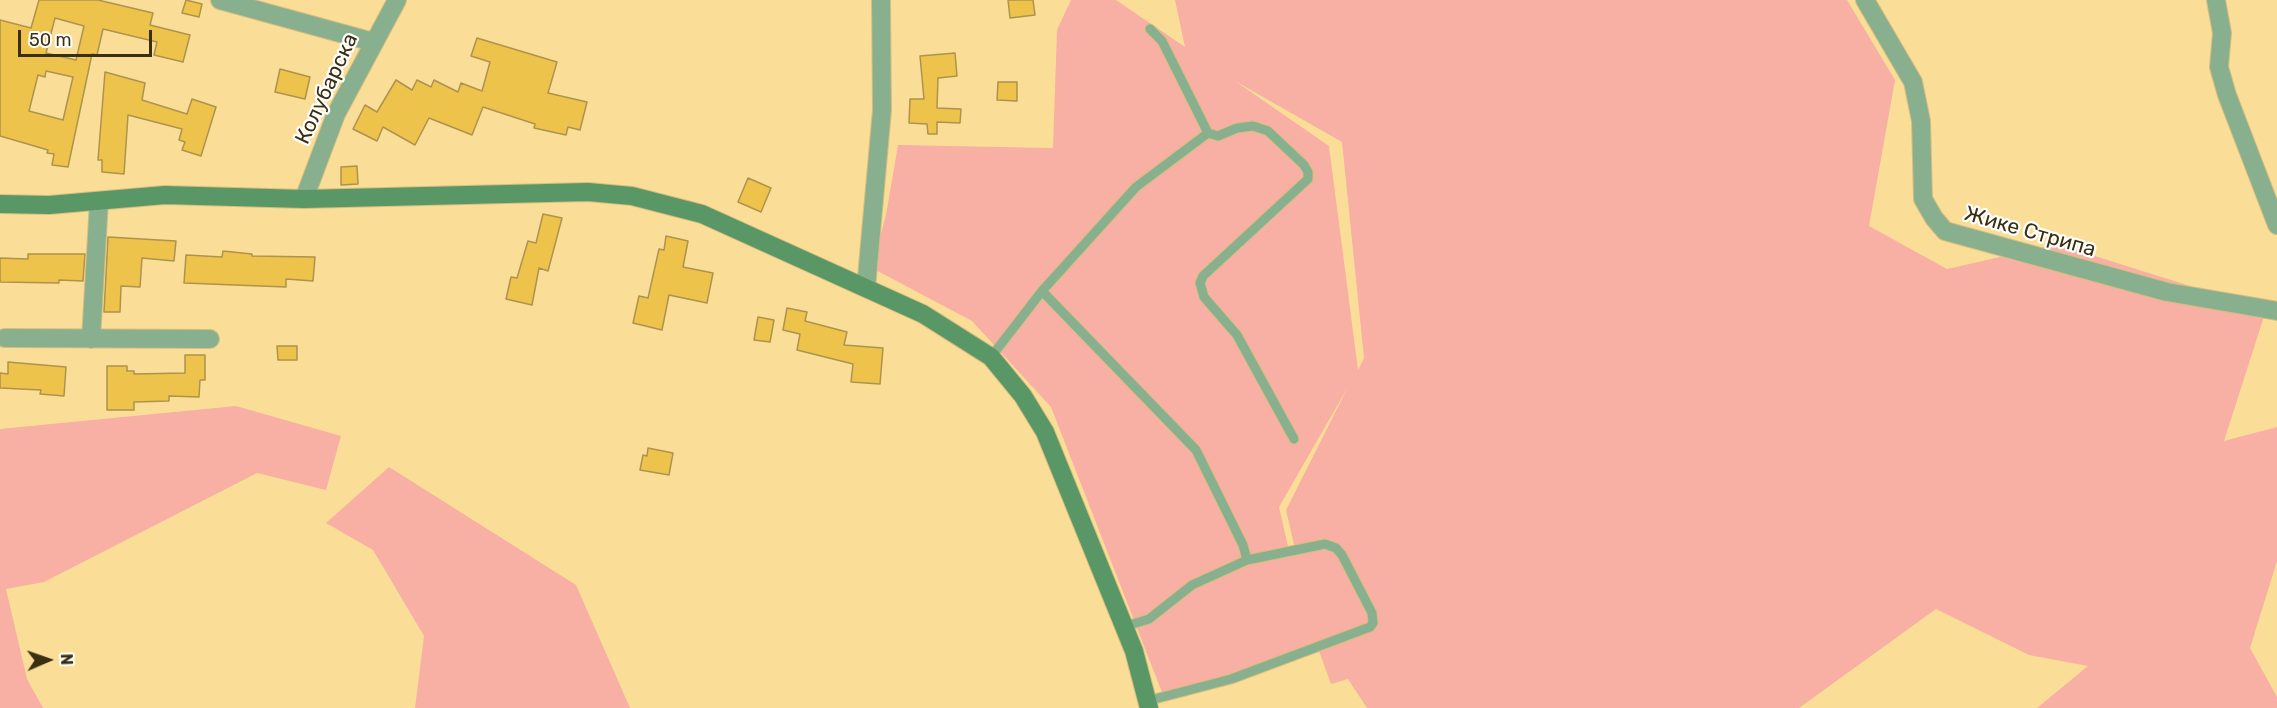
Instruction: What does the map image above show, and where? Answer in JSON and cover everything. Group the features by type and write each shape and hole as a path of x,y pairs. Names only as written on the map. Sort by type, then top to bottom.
{"main road":[{"path":"0,204 49,205 165,195 304,199 588,192 632,196 702,214 923,314 991,357 1023,396 1045,432 1134,651 1148,704"}],"street":[{"path":"220,0 373,42"},
{"name":"Колубарска","path":"304,199 336,114 397,0"},
{"path":"866,288 882,110 881,0"},
{"name":"Жике Стрипа","path":"1866,0 1912,82 1921,120 1923,199 1934,218 1946,231 2167,292 2277,311"},
{"path":"2216,0 2222,33 2219,67 2231,106 2277,225"},
{"path":"91,339 99,201"},
{"path":"5,338 210,339"}],"lane":[{"path":"1150,29 1162,41 1208,133 1218,136 1237,128 1254,126 1268,131 1304,165 1308,172 1308,179 1203,276 1200,283 1204,297 1237,335 1294,439"},
{"path":"991,357 1042,291 1136,187 1208,133"},
{"path":"1042,291 1196,450 1243,545 1247,560"},
{"path":"1123,627 1149,619 1192,585 1247,560 1329,544 1342,555 1372,613 1373,623 1370,627 1231,679 1148,704"}],"shaded area":[{"path":"1071,0 1116,0 1185,47 1175,0 1847,0 1895,80 1869,226 1947,269 2057,244 2266,310 2224,441 2277,427 2277,561 2250,648 2277,697 2277,708 2037,708 2088,666 2029,655 1936,609 1799,708 1367,708 1348,679 1331,684 1319,651 1165,700 1051,407 972,321 872,268 886,215 898,145 1053,148 1057,30","holes":["1235,81 1342,142 1364,358 1358,370 1329,146","1348,387 1286,510 1296,553 1290,555 1279,507"]},
{"path":"236,406 341,436 326,490 257,473 44,582 6,589 27,679 43,708 0,708 0,429"},
{"path":"389,467 576,585 630,708 415,708 424,636 373,550 326,523"}],"building":[{"path":"39,0 98,0 153,13 150,25 190,35 183,62 154,55 157,42 103,29 97,55 92,54 68,167 52,165 54,154 47,153 48,150 0,136 0,20 31,28","holes":["55,18 84,26 76,60 46,53","46,71 73,77 63,120 29,111 38,75 45,77"]},
{"path":"186,0 202,4 199,17 182,13"},
{"path":"1008,0 1033,0 1035,15 1010,18"},
{"path":"477,38 557,62 548,93 587,102 580,130 568,127 566,135 534,128 535,124 483,107 472,135 429,118 415,145 383,127 377,141 353,129 365,105 377,112 396,80 412,90 417,80 431,87 434,80 458,92 461,83 482,91 490,62 471,56"},
{"path":"955,53 957,76 938,78 937,108 961,109 960,123 937,122 937,134 928,134 927,124 909,123 910,99 924,99 920,56"},
{"path":"280,69 310,77 305,99 275,92"},
{"path":"105,72 145,83 142,100 187,114 192,99 216,107 201,156 182,150 185,142 179,140 182,129 128,115 124,174 102,172 102,160 98,160"},
{"path":"998,82 1017,82 1017,101 997,100"},
{"path":"357,166 358,184 341,185 341,167"},
{"path":"748,178 771,188 761,212 738,202"},
{"path":"543,214 562,218 548,271 539,268 532,305 506,299 511,277 517,278 528,241 536,243"},
{"path":"666,236 688,241 683,267 713,273 707,303 669,295 662,330 633,323 639,296 648,298 659,249 664,250"},
{"path":"108,237 176,241 174,261 142,258 140,287 121,286 120,312 104,312"},
{"path":"223,251 252,254 252,256 315,257 313,281 286,279 286,287 184,283 186,255 222,257"},
{"path":"28,254 85,254 83,281 0,282 0,258 28,259"},
{"path":"787,308 807,312 805,321 847,332 844,345 883,348 880,384 851,382 853,364 797,350 800,334 783,330"},
{"path":"758,317 774,320 770,342 754,340"},
{"path":"277,346 297,346 297,360 278,360"},
{"path":"185,355 205,355 205,380 200,380 199,397 169,396 169,401 134,402 134,410 107,410 107,366 127,366 127,371 134,371 134,374 185,373"},
{"path":"8,362 66,367 64,396 40,394 41,390 0,388 0,373 8,374"},
{"path":"648,448 673,453 669,475 640,470 643,455 647,456"}]}
